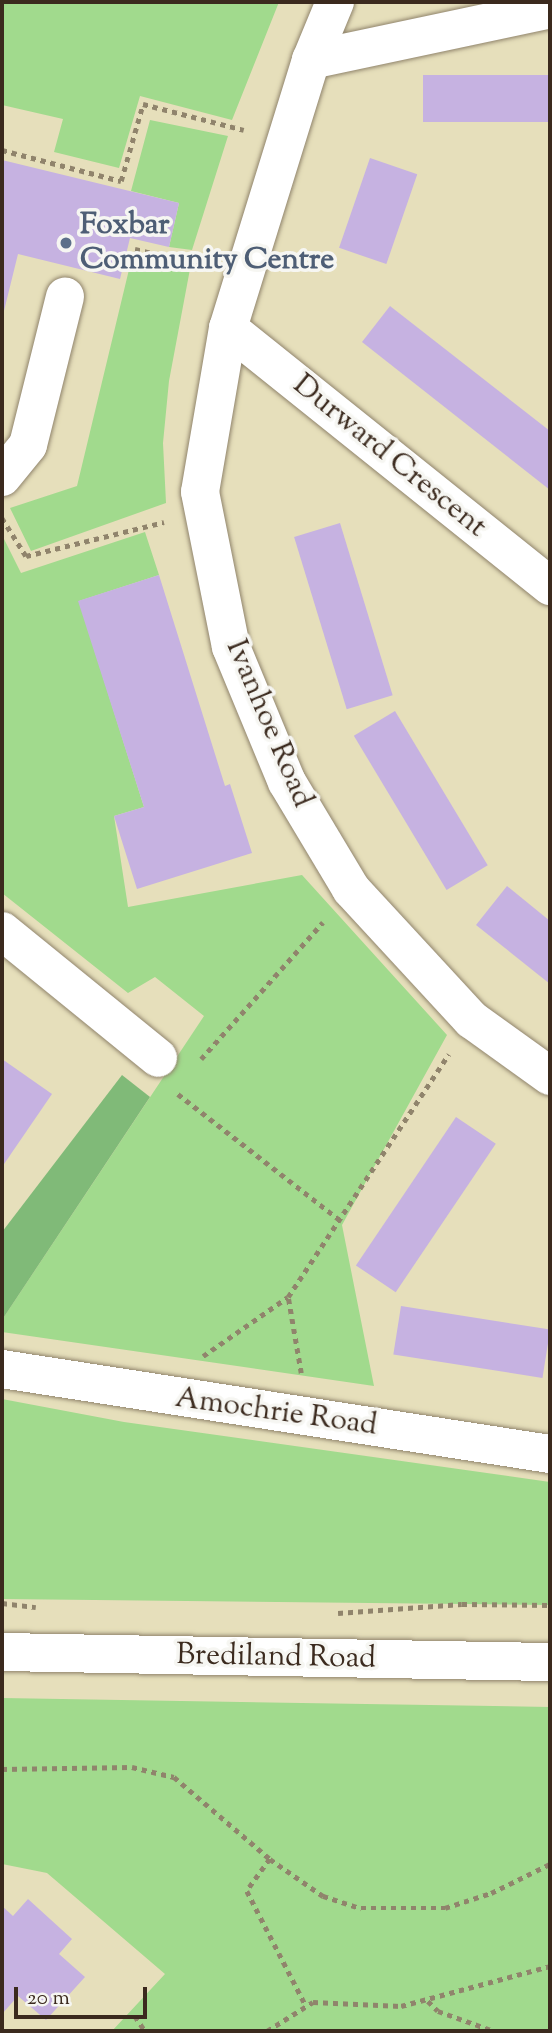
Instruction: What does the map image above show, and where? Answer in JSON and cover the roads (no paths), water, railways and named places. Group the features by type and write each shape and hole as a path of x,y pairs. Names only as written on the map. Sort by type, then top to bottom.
{"street":[{"name":"Ivanhoe Road","path":"335,2 311,60 228,328 200,492 231,647 287,782 352,890 472,1020 550,1076"},
{"path":"311,60 550,9"},
{"path":"2,477 28,445 65,297"},
{"name":"Durward Crescent","path":"228,328 550,586"},
{"path":"2,931 177,1069"},
{"name":"Amochrie Road","path":"2,1369 148,1394 550,1454"},
{"name":"Brediland Road","path":"2,1652 550,1662"}],"place":[{"name":"Foxbar Community Centre","path":"66,243"}]}
